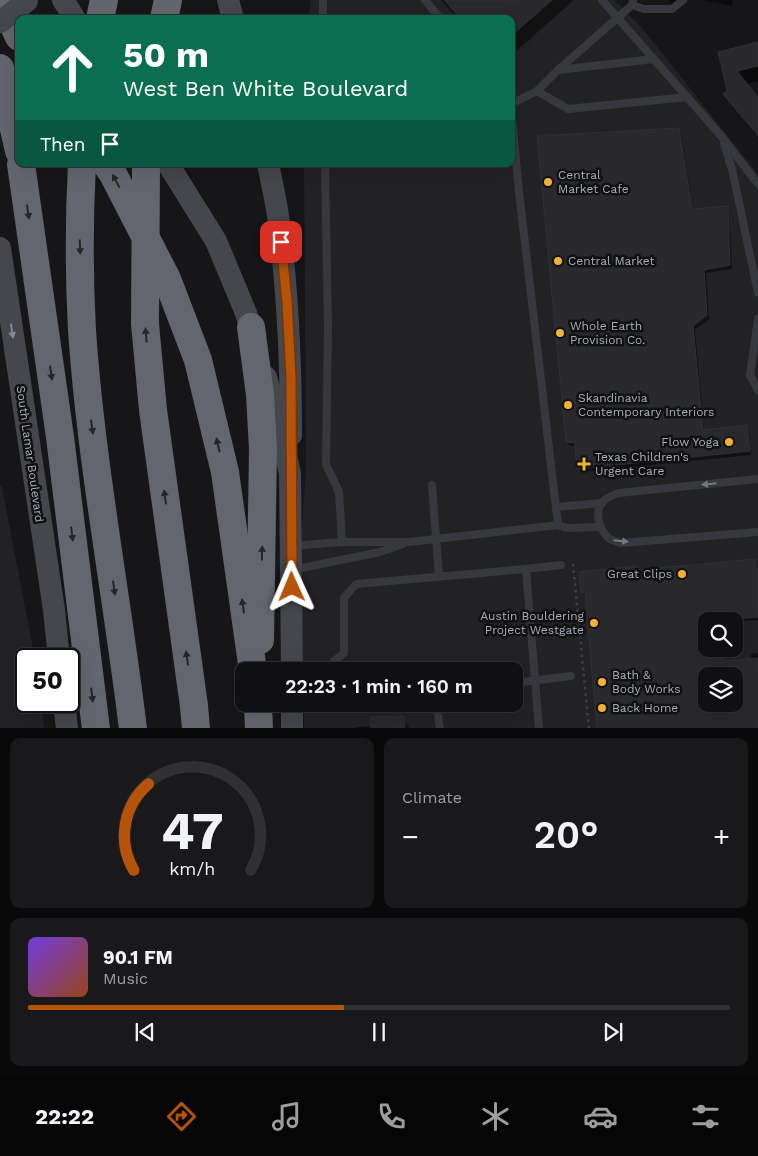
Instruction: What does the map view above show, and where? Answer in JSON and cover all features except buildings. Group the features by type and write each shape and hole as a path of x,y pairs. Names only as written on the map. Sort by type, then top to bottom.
{"highway":[{"path":"20,0 20,15"},
{"path":"101,15 104,0"},
{"path":"165,15 168,0"},
{"path":"0,68 15,134"},
{"path":"21,167 60,437 96,728"},
{"path":"82,167 79,226 83,340 92,428 133,728"},
{"path":"108,167 167,279 198,360 225,472 252,662"},
{"path":"146,167 145,324 152,410 196,728"},
{"path":"251,327 260,395 263,449 259,662"},
{"path":"258,712 259,728"}],"main road":[{"path":"0,22 20,0"},
{"path":"63,0 72,15"},
{"path":"228,0 232,15"},
{"path":"170,167 216,241 251,327 280,426 290,474"},
{"path":"269,167 279,222 287,301 291,378 292,662"},
{"name":"South Lamar Boulevard","path":"0,248 54,610 58,648"},
{"path":"292,712 292,728"},
{"path":"65,713 67,728"}],"lane":[{"path":"323,0 323,15"},
{"path":"425,0 438,15"},
{"path":"602,0 722,137 758,184"},
{"path":"515,102 537,91 558,70 618,18 633,2 644,9 672,9 683,0"},
{"path":"558,70 654,59"},
{"path":"537,91 568,109 686,97"},
{"path":"722,137 732,169 758,293"},
{"path":"515,156 558,525"},
{"path":"325,167 328,326 326,464 339,492 342,542"},
{"path":"758,320 750,375 758,390"},
{"path":"758,479 619,493 609,497 602,503 598,513 600,527 608,537 621,543 758,532"},
{"path":"432,485 439,576"},
{"path":"556,507 602,503"},
{"path":"291,546 342,542 409,542 558,525 566,528 600,527"},
{"path":"292,570 380,552 409,542"},
{"path":"334,662 344,653 344,598 356,584 561,565"},
{"path":"526,569 539,728"},
{"path":"523,682 570,676"},
{"path":"437,712 440,728"}],"path":[{"path":"573,564 589,728"}],"shaded area":[{"path":"310,0 614,0 643,29 758,174 758,728 304,728 304,712 523,712 523,662 303,662 301,540 306,469 304,167 515,167 515,15 309,15"},
{"path":"0,486 2,487 33,648 15,648 15,713 42,713 44,728 0,728"}],"place":[{"name":"Central Market Cafe","path":"548,182"},
{"name":"Central Market","path":"558,261"},
{"name":"Whole Earth Provision Co.","path":"560,333"},
{"name":"Skandinavia Contemporary Interiors","path":"568,405"},
{"name":"Flow Yoga","path":"729,442"},
{"name":"Texas Children's Urgent Care","path":"584,464"},
{"name":"Great Clips","path":"682,574"},
{"name":"Austin Bouldering Project Westgate","path":"594,623"},
{"name":"Bath & Body Works","path":"602,682"},
{"name":"Back Home","path":"602,708"}],"route":[{"path":"281,242 287,301 291,378 292,587"}]}
